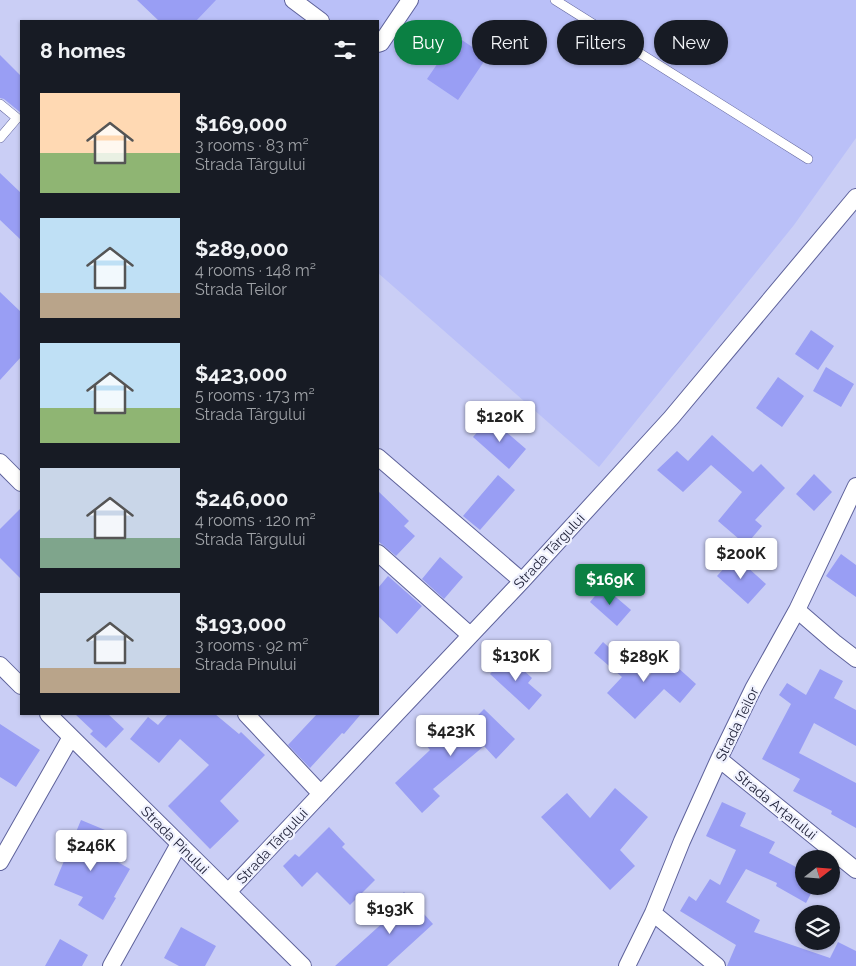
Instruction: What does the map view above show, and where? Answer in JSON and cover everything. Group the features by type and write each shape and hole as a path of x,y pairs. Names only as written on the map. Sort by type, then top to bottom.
{"street":[{"path":"293,0 320,20"},
{"path":"379,44 410,0"},
{"name":"Strada Târgului","path":"228,892 522,581 671,418 856,197"},
{"path":"379,458 522,581"},
{"path":"0,462 20,482"},
{"name":"Strada Teilor","path":"627,966 653,913 682,841 719,759 753,689 798,610 856,486"},
{"path":"379,554 470,635"},
{"path":"798,610 856,659"},
{"path":"0,665 20,685"},
{"name":"Strada Pinului","path":"49,715 303,966"},
{"path":"247,715 321,794"},
{"path":"0,862 71,737"},
{"name":"Strada Arțarului","path":"719,759 856,870"},
{"path":"112,966 179,844"},
{"path":"653,913 717,966"}],"lane":[{"path":"555,0 808,159"},
{"path":"0,104 17,118 0,138"}],"shaded area":[{"path":"204,0 856,0 856,138 794,225 599,467 379,274 379,20 186,20"}],"building":[{"path":"137,0 216,0 197,20 158,20"},
{"path":"462,40 472,47 472,65 482,65 458,100 427,79 436,65 462,65"},
{"path":"0,55 20,75 20,112 0,98"},
{"path":"0,173 20,192 20,239 0,220"},
{"path":"0,292 20,311 20,358 0,380"},
{"path":"811,330 834,346 818,370 795,354"},
{"path":"826,367 854,384 841,407 813,391"},
{"path":"778,377 804,396 782,427 756,408"},
{"path":"490,418 526,449 509,469 473,437"},
{"path":"712,435 753,472 761,464 785,488 755,520 762,526 746,545 718,521 742,492 711,465 683,492 657,470 677,451 688,461"},
{"path":"814,474 832,492 814,511 796,494"},
{"path":"498,475 515,490 480,530 463,516"},
{"path":"379,492 409,521 404,526 415,536 396,556 379,542"},
{"path":"20,509 20,578 0,558 0,529"},
{"path":"841,554 856,565 856,597 826,576"},
{"path":"735,556 766,584 748,604 717,576"},
{"path":"440,557 463,577 444,599 422,579"},
{"path":"388,576 422,606 397,634 379,617 379,587"},
{"path":"603,586 631,610 617,626 590,602"},
{"path":"603,642 645,680 666,657 696,684 680,703 664,689 635,719 607,693 622,677 594,653"},
{"path":"507,655 532,678 528,683 542,695 529,710 490,674"},
{"path":"820,669 843,681 834,698 856,710 856,746 814,723 799,753 856,783 856,828 831,814 832,811 793,791 800,779 762,759 791,704 779,695 787,683 806,695"},
{"path":"484,709 515,739 496,759 484,746 433,789 440,796 422,813 395,783 430,750 422,740 439,726 452,742"},
{"path":"76,715 109,715 124,729 106,748 90,734 93,731"},
{"path":"167,715 216,715 239,734 241,732 265,755 220,801 239,821 210,849 168,806 209,765 180,739 159,763 130,739 148,717 158,725"},
{"path":"316,715 360,715 310,768 288,745"},
{"path":"0,724 40,750 16,787 0,777"},
{"path":"615,788 648,817 620,850 635,866 610,890 541,817 567,793 590,818"},
{"path":"722,802 746,813 740,826 775,842 769,853 795,866 795,895 810,895 806,903 776,886 777,883 746,869 726,902 760,920 754,932 795,946 795,950 807,950 830,958 834,950 840,950 840,943 856,951 856,966 727,966 736,945 680,911 689,896 696,901 710,879 720,885 736,850 706,836"},
{"path":"81,820 105,830 97,850 130,869 103,920 78,905 83,897 54,885"},
{"path":"329,827 345,844 342,847 375,880 350,905 317,872 302,887 283,866 295,854 299,857"},
{"path":"404,892 433,924 387,966 335,966 387,919 382,913"},
{"path":"181,927 216,946 205,966 179,966 164,958"},
{"path":"60,939 88,955 82,966 45,966"}]}
